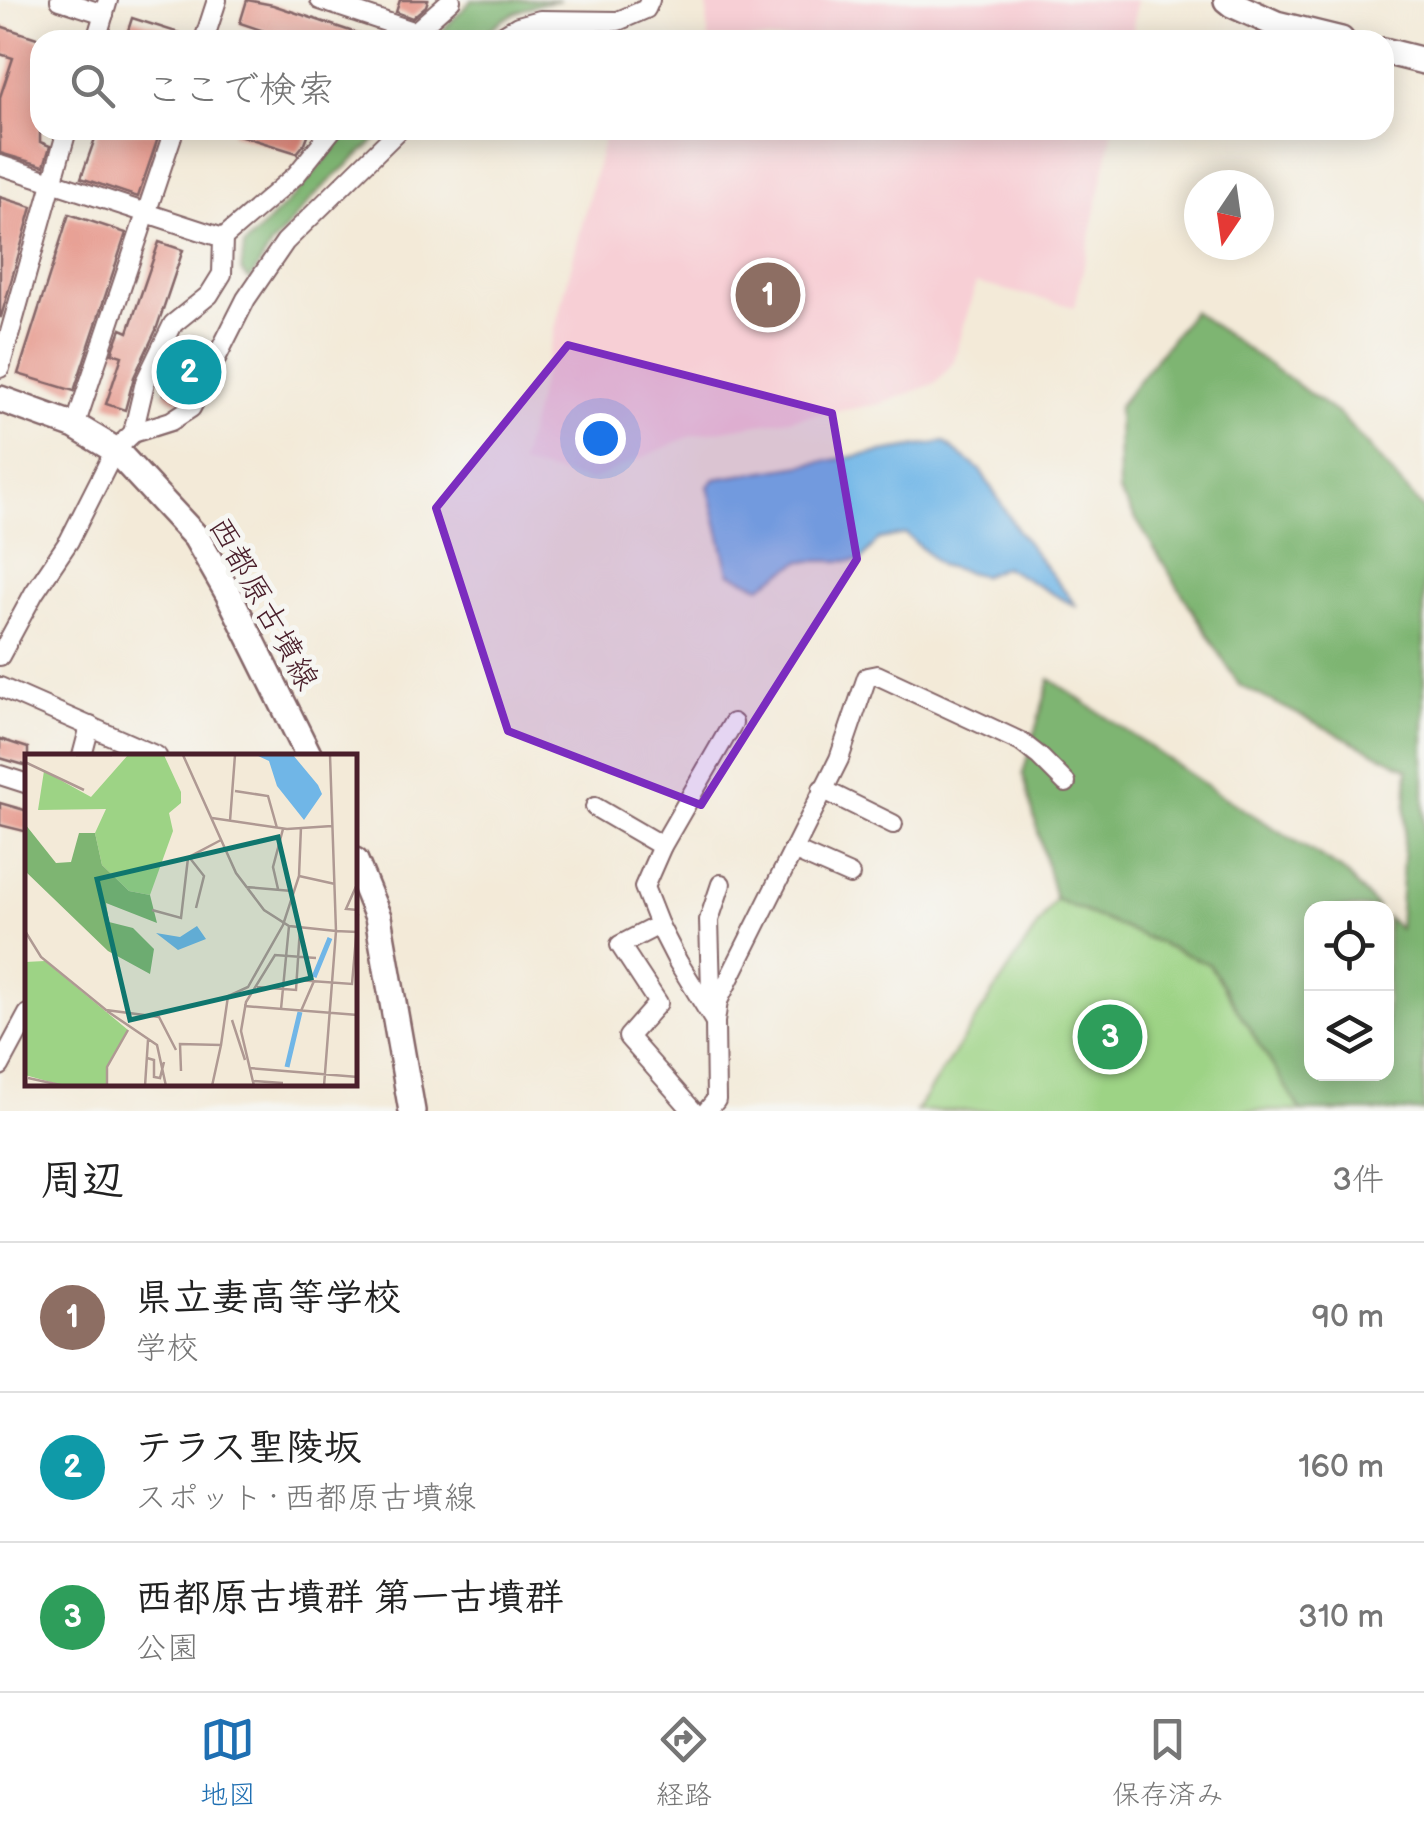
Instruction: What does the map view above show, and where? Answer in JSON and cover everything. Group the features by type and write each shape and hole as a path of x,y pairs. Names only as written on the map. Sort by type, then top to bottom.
{"main road":[{"path":"1227,0 1276,24 1301,30"},
{"path":"1394,52 1424,60"},
{"name":"西都原古墳線","path":"0,400 124,442 196,538 228,593 308,754"},
{"path":"358,868 378,917 412,1111"}],"street":[{"path":"60,0 106,7"},
{"path":"207,30 217,0"},
{"path":"320,0 395,30"},
{"path":"417,30 452,0"},
{"path":"511,30 540,20 618,21 646,9 650,0"},
{"path":"0,368 64,140"},
{"path":"75,426 171,140"},
{"path":"0,656 124,442 173,324 209,295 222,274 223,238 296,175 324,140"},
{"path":"124,442 191,408 246,299 285,242 390,140"},
{"path":"0,165 223,238"},
{"path":"707,1111 716,1100 718,1001 839,759 867,677 877,674 1021,742 1066,784"},
{"path":"0,688 153,754"},
{"path":"715,1022 678,962 644,886 662,846 733,724"},
{"path":"83,754 90,726"},
{"path":"0,774 25,783"},
{"path":"822,789 892,824"},
{"path":"595,807 662,846"},
{"path":"793,850 850,874"},
{"path":"718,1001 711,991 708,920 721,884"},
{"path":"659,924 620,945 658,1003 628,1037 694,1111"},
{"path":"0,1066 25,1020"}],"highlighted area":[{"path":"568,345 832,413 857,559 701,805 508,731 436,508"}],"shaded area":[{"path":"707,0 1136,0 1133,30 708,30"},
{"path":"603,140 1111,140 1075,307 976,283 953,364 936,383 881,404 693,435 590,481 520,465"}],"green space":[{"path":"472,0 560,0 516,12 491,30 443,30"},
{"path":"342,140 376,140 318,192 271,246 250,280 241,271 244,246"},
{"path":"1193,311 1341,416 1424,510 1424,1111 1301,1111 1209,964 1055,899 1023,773 1050,679 1219,794 1342,870 1371,901 1304,901 1304,1081 1394,1081 1394,924 1399,929 1408,769 1239,685 1119,492 1118,407"},
{"path":"1055,899 1209,964 1301,1111 916,1111"}],"water":[{"path":"944,442 981,471 1018,531 1077,607 1004,567 983,576 940,565 906,534 879,539 861,561 801,561 760,586 729,573 708,486 715,479"}],"building":[{"path":"247,0 347,30 261,30 240,23"},
{"path":"400,0 428,0 412,18 396,12"},
{"path":"132,18 170,30 128,30"},
{"path":"0,26 30,36 30,140 50,146 44,166 0,153 0,97 13,58 0,54"},
{"path":"94,140 157,140 138,197 81,178"},
{"path":"255,140 306,140 297,153"},
{"path":"0,197 32,207 1,317 0,317"},
{"path":"69,214 126,233 74,391 18,374"},
{"path":"159,242 183,250 125,410 106,404 122,356 112,353 121,329 128,332"},
{"path":"192,340 207,348 177,402 164,394"},
{"path":"0,739 28,748 25,765 0,758"},
{"path":"0,803 25,810 25,831 0,825"}],"place":[{"name":"県立妻高等学校","path":"768,295"},
{"name":"テラス聖陵坂","path":"189,372"},
{"name":"西都原古墳群 第一古墳群","path":"1110,1037"}]}
